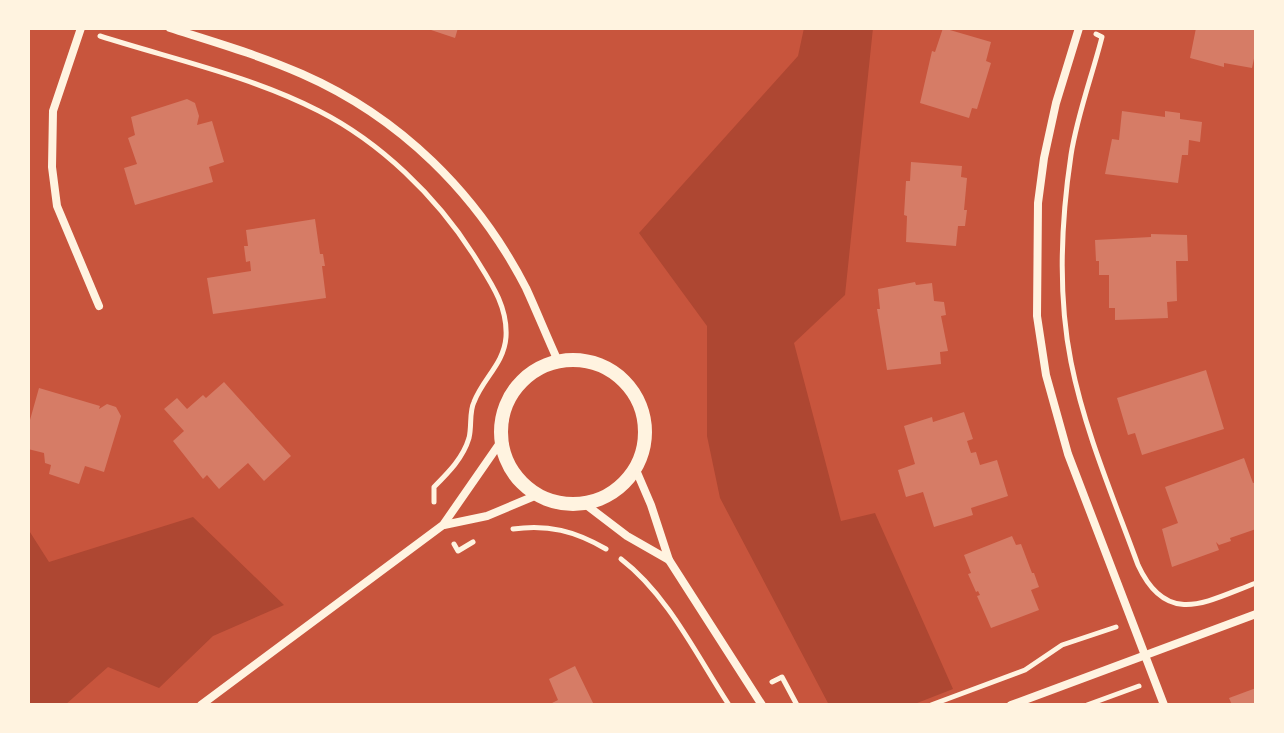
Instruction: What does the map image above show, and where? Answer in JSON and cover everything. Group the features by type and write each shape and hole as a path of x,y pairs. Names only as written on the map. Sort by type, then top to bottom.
{"street":[{"path":"170,28 301,73 349,97 393,125 456,185 495,236 525,288 558,361"},
{"path":"1079,28 1044,158 1038,203 1037,316 1046,375 1068,454 1164,705"},
{"path":"80,29 53,111 52,167 57,206 99,306"},
{"path":"586,360 612,370 633,390 644,415 645,443 636,470 614,492 585,504 561,504 537,495 520,481 508,462 502,440 504,413 515,390 534,372 558,361 586,360"},
{"path":"201,705 443,525 502,440"},
{"path":"636,470 669,560 762,705"},
{"path":"443,525 487,516 537,495"},
{"path":"585,504 627,536 669,560"},
{"path":"1011,705 1256,614"}],"path":[{"path":"1079,28 1102,37 1071,152 1064,237 1065,323 1071,363 1091,434 1138,565 1145,581 1156,592 1170,601 1193,606 1256,583"},
{"path":"80,29 240,80 318,111 386,157 459,233 503,308 505,349 473,403 469,438 462,453 454,468 434,487 433,500 458,551 481,539"},
{"path":"503,531 533,526 558,528 585,537 639,573 661,601 729,705"},
{"path":"931,705 1025,670 1062,645 1132,622"},
{"path":"1087,705 1155,680"},
{"path":"1098,701 1107,705"}],"shaded area":[{"path":"804,28 873,28 845,295 794,343 841,521 875,513 953,689 912,705 829,705 720,498 707,436 707,326 639,233 798,56"},
{"path":"193,517 284,605 213,636 159,688 108,667 65,705 28,705 28,529 49,562"}],"building":[{"path":"425,28 458,28 455,38"},
{"path":"943,28 991,42 986,61 991,63 977,109 972,108 969,118 920,103 932,51 935,52"},
{"path":"1196,28 1256,28 1252,68 1224,63 1224,67 1190,58"},
{"path":"187,99 195,103 199,116 197,125 212,121 224,162 209,167 213,182 135,205 124,168 137,164 128,138 135,135 131,117"},
{"path":"1122,111 1165,117 1165,111 1180,113 1180,119 1202,122 1200,142 1189,140 1188,155 1182,155 1178,183 1105,174 1112,139 1119,140"},
{"path":"911,162 962,166 961,177 967,178 964,210 967,210 965,226 958,226 956,246 906,242 906,181 910,181"},
{"path":"315,219 325,266 322,266 326,298 213,314 207,278 251,271 244,246 248,246 246,230"},
{"path":"1151,234 1187,235 1188,261 1176,261 1177,301 1167,302 1168,318 1115,320 1115,308 1109,308 1109,275 1099,275 1095,240 1151,237"},
{"path":"915,282 916,285 932,283 934,301 944,302 946,315 941,316 948,351 940,352 941,364 887,370 877,309 880,309 878,289"},
{"path":"1206,370 1224,429 1142,455 1135,433 1128,435 1117,398"},
{"path":"224,382 291,456 264,481 248,463 219,489 207,475 203,479 173,441 184,431 164,409 177,398 187,409"},
{"path":"39,388 100,406 99,409 107,404 116,407 121,416 104,472 85,466 79,484 49,474 51,465 45,463 44,453 28,449 28,427"},
{"path":"964,412 973,439 967,441 971,453 976,452 980,465 997,460 1008,496 971,508 973,515 934,527 923,492 906,497 898,470 915,464 904,426 932,417 933,422"},
{"path":"1244,458 1253,483 1256,482 1256,529 1219,545 1216,542 1219,550 1172,567 1162,529 1178,523 1165,487"},
{"path":"1012,536 1016,545 1021,544 1034,573 1039,587 1031,590 1039,610 991,628 977,596 980,595 968,574 971,573 964,555"},
{"path":"575,666 594,705 548,705 558,700 549,679"},
{"path":"1256,688 1256,705 1232,705 1229,698"}]}
